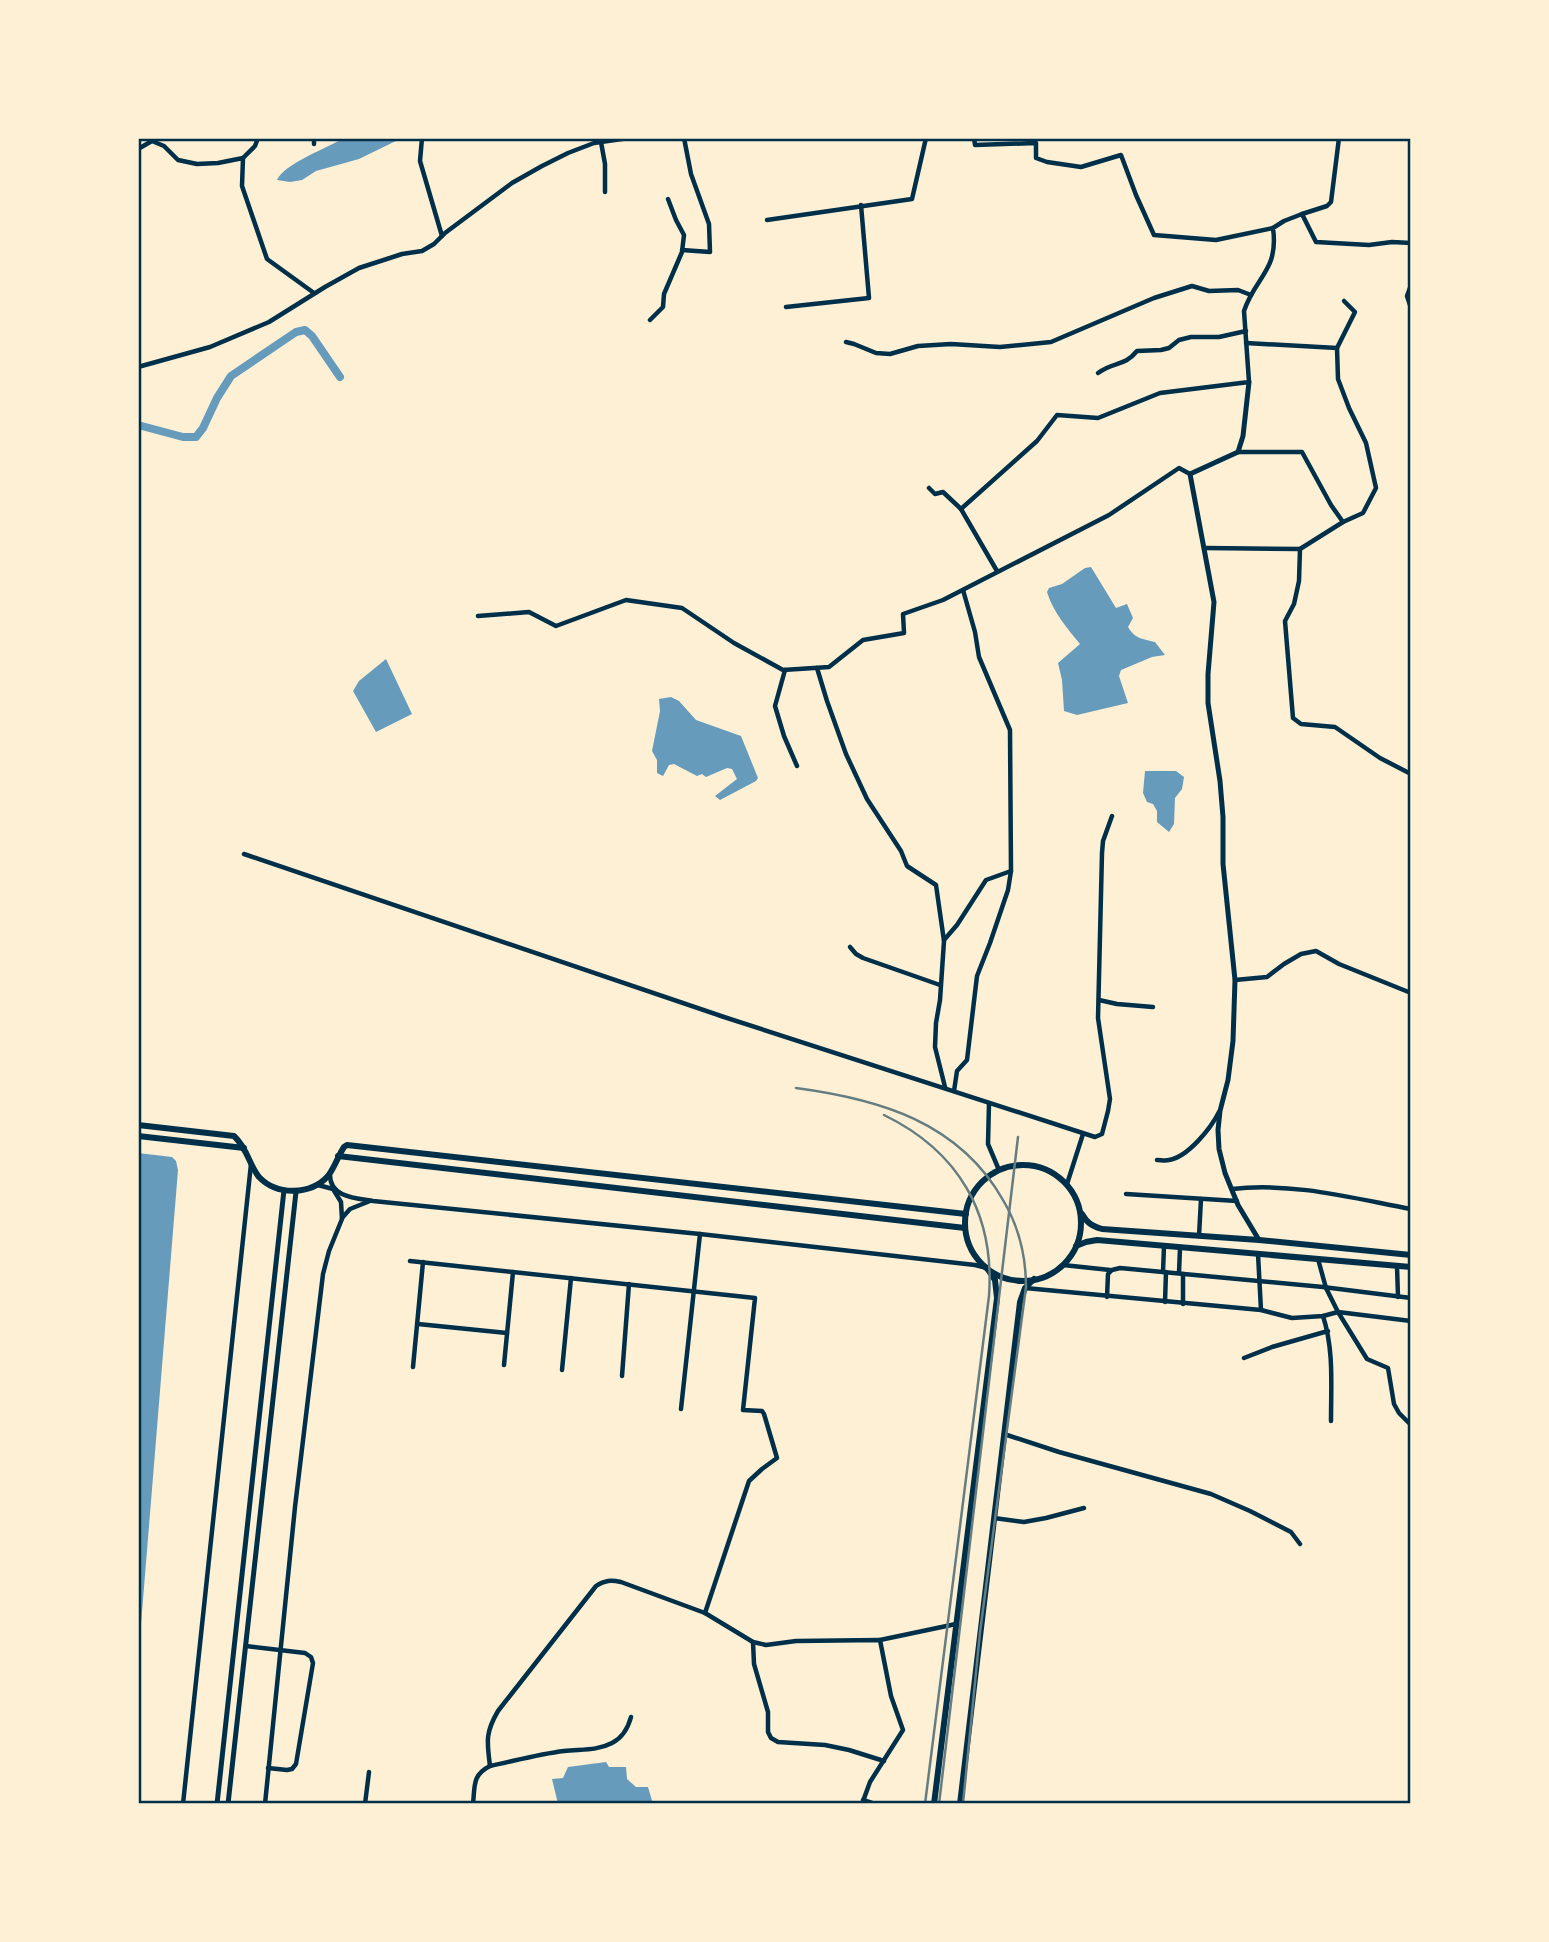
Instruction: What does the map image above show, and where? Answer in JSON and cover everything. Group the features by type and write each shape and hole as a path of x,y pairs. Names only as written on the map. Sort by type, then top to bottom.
{"main road":[{"path":"138,1125 234,1136 265,1182 284,1191 296,1192 314,1186 325,1178 347,1145 965,1214"},
{"path":"138,1136 244,1148"},
{"path":"338,1156 965,1228"},
{"path":"934,1804 997,1298 995,1280 976,1257 965,1228 965,1214 971,1196 983,1180 1013,1165 1042,1168 1056,1174 1067,1184 1086,1222 1102,1229 1259,1240 1411,1255"},
{"path":"987,1268 1018,1280 1049,1274 1063,1265 1076,1247 1081,1230 1081,1213"},
{"path":"1076,1247 1097,1240 1411,1267"},
{"path":"1318,1246 1318,1259"},
{"path":"960,1804 1020,1302 1025,1288 1034,1279"}],"street":[{"path":"138,149 152,141 164,146 178,160 197,164 218,163 243,158 255,146 258,138"},
{"path":"422,138 420,161 442,236"},
{"path":"138,367 210,347 269,322 359,268 402,254 422,251 512,183 568,153 601,142 629,138"},
{"path":"682,250 710,253 709,224 691,174 684,138"},
{"path":"766,220 912,199 926,138"},
{"path":"974,138 975,145 1036,143 1036,158 1081,167 1121,155 1154,235 1216,240 1273,228 1284,220 1331,202 1339,138"},
{"path":"601,142 605,164 605,192"},
{"path":"243,158 242,186 267,259 314,293"},
{"path":"650,320 663,307 664,294 682,250 684,235 668,199"},
{"path":"786,307 869,298 861,205"},
{"path":"1302,214 1316,242 1369,245 1411,243"},
{"path":"1238,452 1243,436 1249,382 1244,310 1272,259 1275,244 1273,228"},
{"path":"1411,285 1407,296 1411,308"},
{"path":"846,342 876,353 890,354 918,346 951,344 1000,347 1051,342 1154,298 1192,286 1209,291 1238,290 1251,295"},
{"path":"1205,548 1300,549 1343,522 1363,513 1376,488 1366,443 1338,379 1337,348 1355,312 1345,301"},
{"path":"1098,373 1113,364 1129,360 1137,351 1169,348 1179,340 1191,337 1219,337 1246,331"},
{"path":"1246,343 1337,348"},
{"path":"961,509 1037,440 1057,415 1098,418 1160,393 1249,382"},
{"path":"1190,474 1238,452 1302,452 1343,522"},
{"path":"478,616 529,612 556,626 626,600 682,608 734,643 785,670 830,667 863,640 904,633 903,614 943,600 1110,514 1179,468 1190,474 1214,602 1208,703 1220,781 1223,863 1234,980 1233,1041 1218,1130 1221,1161 1237,1201 1259,1240"},
{"path":"929,488 935,494 943,492 961,509 997,571"},
{"path":"1300,549 1299,581 1294,604 1285,621 1293,718 1301,723 1335,727 1380,758 1411,774"},
{"path":"954,1091 957,1070 967,1060 977,976 1008,890 1011,871 1010,730 979,657 975,632 962,590"},
{"path":"817,668 846,754 867,799 901,851 907,866 936,885 944,941 935,1047 945,1088"},
{"path":"785,670 775,706 797,765"},
{"path":"244,854 721,1016 1094,1138 1101,1134 1108,1111 1109,1091 1098,1018 1102,853 1103,841 1112,816"},
{"path":"944,941 986,880 1011,871"},
{"path":"850,947 863,958 940,985"},
{"path":"1234,980 1267,977 1301,954 1315,951 1339,964 1411,993"},
{"path":"1099,1000 1153,1007"},
{"path":"989,1103 988,1144 999,1170"},
{"path":"1157,1160 1172,1160 1193,1146 1213,1124 1220,1111"},
{"path":"1067,1184 1083,1134"},
{"path":"183,1804 251,1161"},
{"path":"330,1173 330,1182 341,1202 342,1219"},
{"path":"314,1186 320,1185 373,1201 700,1234 987,1268"},
{"path":"1232,1189 1258,1186 1334,1194 1411,1209"},
{"path":"217,1804 284,1191"},
{"path":"228,1804 296,1192"},
{"path":"1126,1194 1237,1201"},
{"path":"1199,1237 1201,1199"},
{"path":"265,1804 295,1507 323,1274 342,1219 350,1209 373,1201"},
{"path":"283,1203 295,1204"},
{"path":"681,1409 700,1234"},
{"path":"1164,1247 1165,1302"},
{"path":"1180,1248 1182,1304"},
{"path":"1258,1254 1261,1310"},
{"path":"1318,1259 1326,1287 1338,1312 1367,1359 1388,1368 1394,1404 1411,1424"},
{"path":"411,1261 755,1298 744,1410 764,1413 777,1458 750,1480 705,1613"},
{"path":"413,1367 423,1262"},
{"path":"1063,1265 1181,1273 1411,1298"},
{"path":"1397,1266 1398,1297"},
{"path":"1107,1297 1108,1274 1112,1270"},
{"path":"504,1365 513,1272"},
{"path":"562,1370 571,1278"},
{"path":"622,1376 629,1284"},
{"path":"1025,1288 1261,1310 1292,1318 1338,1312 1411,1321"},
{"path":"1323,1316 1332,1362 1331,1421"},
{"path":"418,1324 507,1333"},
{"path":"1244,1358 1328,1331"},
{"path":"1003,1434 1211,1494 1291,1532 1300,1544"},
{"path":"994,1518 1024,1522 1084,1508"},
{"path":"490,1766 487,1738 489,1726 498,1711 596,1586 603,1581 621,1581 705,1613 753,1642 766,1645 796,1641 880,1640 956,1624"},
{"path":"875,1804 863,1802 870,1782 903,1730 891,1696 880,1640"},
{"path":"753,1642 754,1664 766,1700 768,1732 771,1738 778,1742 825,1745 884,1761"},
{"path":"246,1646 305,1653 311,1657 313,1663 296,1764 287,1770 268,1768"},
{"path":"473,1804 475,1778 480,1771 490,1766 566,1750 599,1748 615,1742 628,1726 631,1717"},
{"path":"366,1804 369,1772"},
{"path":"218,1794 229,1795"}],"water":[{"path":"344,138 402,138 359,159 316,171 302,180 277,180 297,162"},
{"path":"1091,567 1116,608 1127,604 1133,618 1128,627 1133,634 1155,642 1165,655 1152,657 1121,670 1119,676 1128,703 1077,715 1064,711 1058,663 1080,644 1065,626 1047,592 1049,588 1062,584 1085,568"},
{"path":"386,659 412,714 376,732 353,691 359,681"},
{"path":"671,697 679,701 696,720 741,736 758,778 756,781 720,800 715,796 737,779 732,769 727,768 706,777 702,774 697,776 674,764 669,765 663,776 657,773 657,760 652,751 660,711 659,699"},
{"path":"1145,771 1176,771 1184,777 1182,789 1175,798 1174,824 1169,832 1157,822 1157,811 1153,804 1147,802 1143,793"},
{"path":"138,1153 172,1157 178,1170 138,1661"},
{"path":"606,1762 609,1767 626,1767 627,1779 636,1787 648,1787 653,1804 558,1804 552,1779 563,1778 568,1767"}],"waterway":[{"path":"138,425 183,437 196,437 231,376 296,332 305,330 312,336 340,377"}],"railway":[{"path":"796,1088 857,1099 886,1108 940,1133 964,1151 985,1173 1009,1210 1021,1242 1026,1287 980,1632 963,1804"},
{"path":"884,1115 932,1147 951,1166 967,1188 986,1238 989,1266 989,1296 925,1804"},
{"path":"939,1804 1018,1137"}]}
